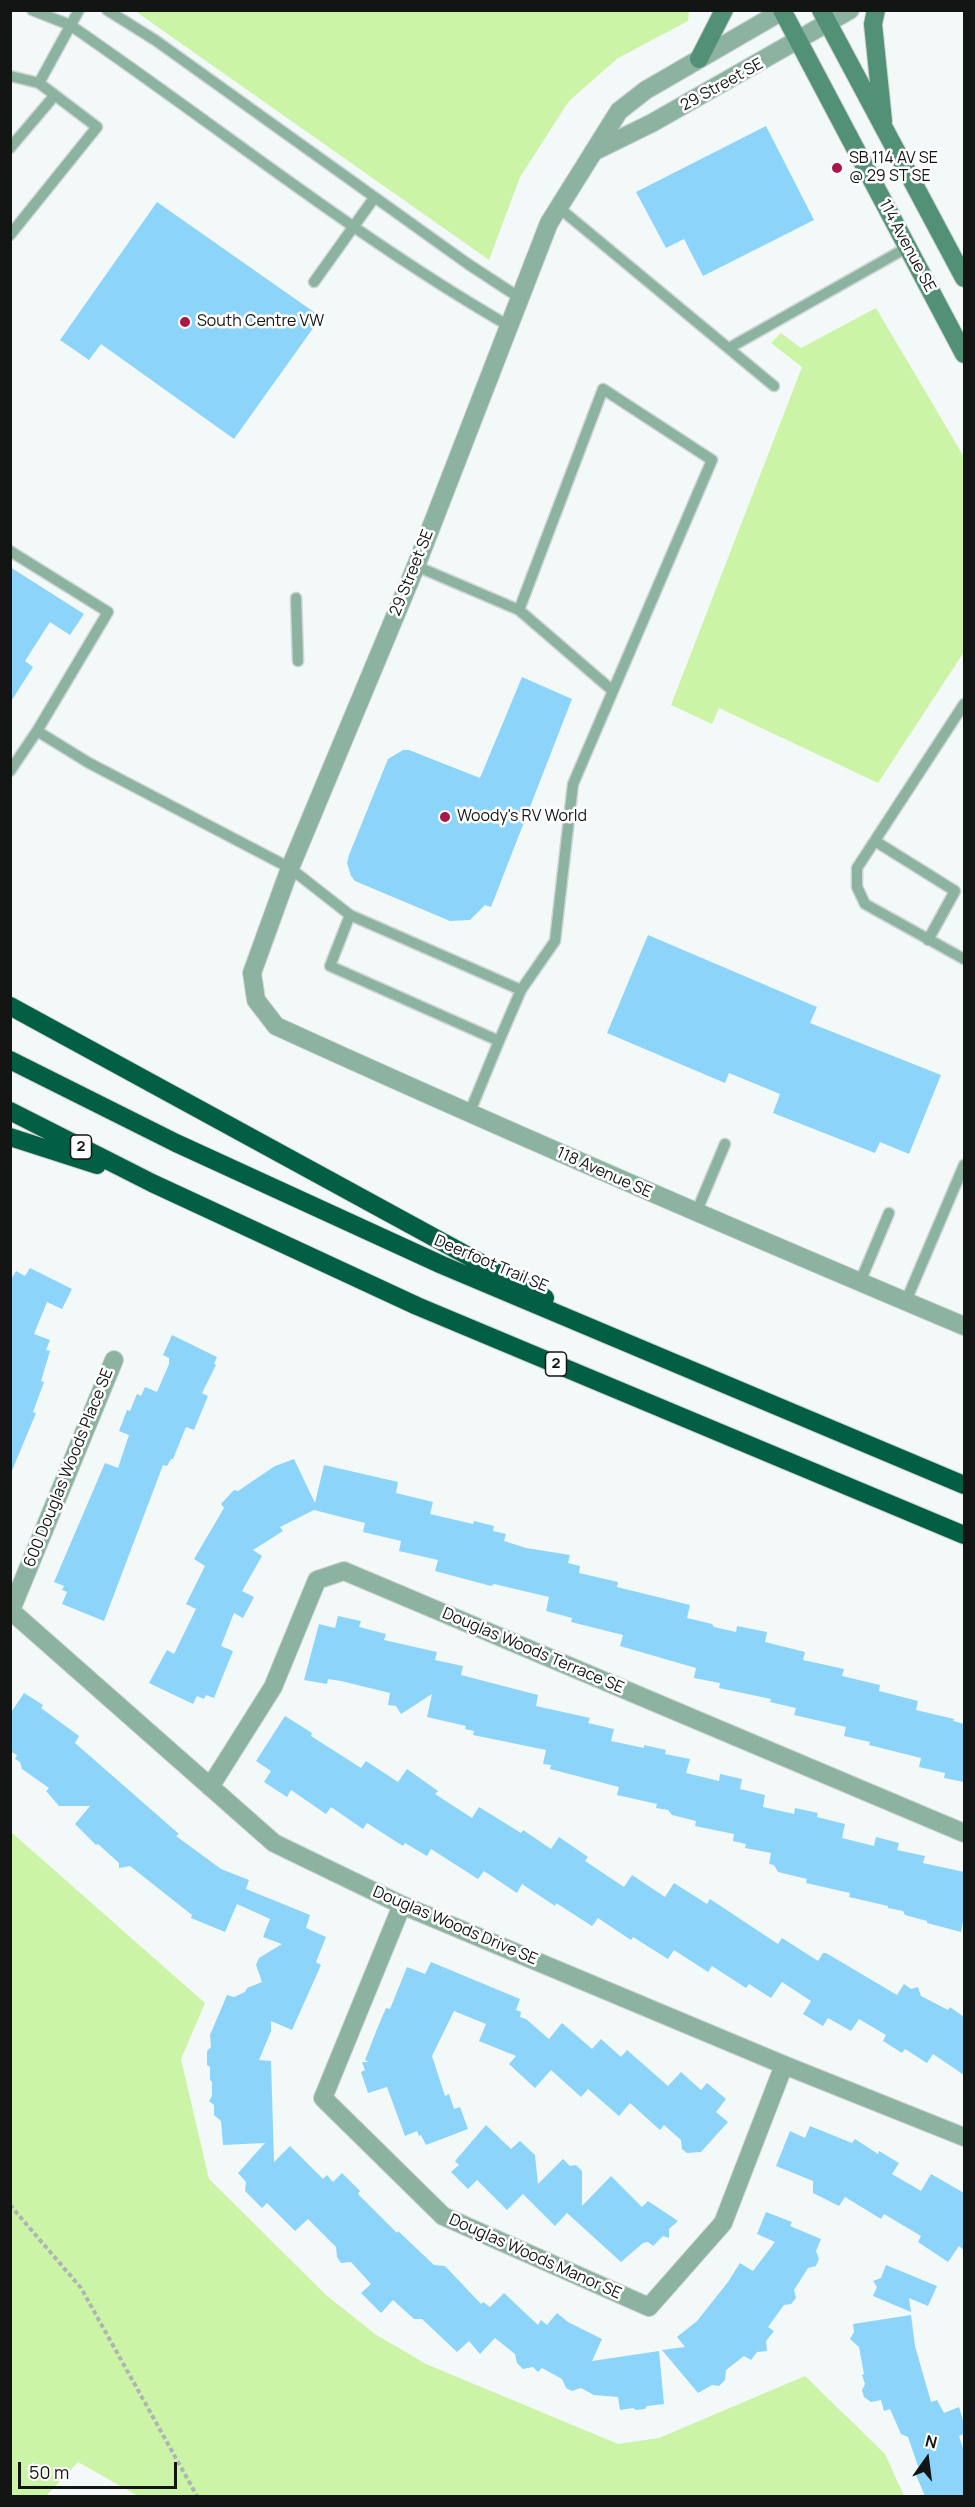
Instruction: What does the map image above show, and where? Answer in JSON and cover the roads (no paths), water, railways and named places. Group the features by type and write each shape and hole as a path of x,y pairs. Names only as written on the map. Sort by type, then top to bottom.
{"highway":[{"path":"10,1006 647,1353"},
{"name":"Deerfoot Trail SE","path":"10,1060 208,1157 442,1264 647,1353 964,1485"},
{"name":"2","path":"10,1112 152,1183 417,1306 964,1535"},
{"path":"10,1137 152,1183"}],"main road":[{"path":"699,59 723,10"},
{"path":"876,10 873,24 883,129"},
{"name":"114 Avenue SE","path":"783,11 964,354"},
{"path":"824,16 964,278"}],"street":[{"name":"29 Street SE","path":"591,153 652,123 799,41 824,16 850,10"},
{"name":"29 Street SE","path":"256,1000 252,973 290,867 416,566 549,224 558,207 619,111 646,90 783,11"},
{"name":"118 Avenue SE","path":"256,1000 276,1026 696,1213 964,1326"},
{"name":"600 Douglas Woods Place SE","path":"11,1610 114,1360"},
{"name":"Douglas Woods Terrace SE","path":"210,1787 273,1687 317,1580 344,1571 964,1833"},
{"name":"Douglas Woods Drive SE","path":"11,1610 274,1844 402,1905 784,2065 964,2137"},
{"name":"Douglas Woods Manor SE","path":"402,1905 323,2098 443,2216 649,2307 723,2223 784,2065"}],"lane":[{"path":"32,10 70,25 353,225 455,294 509,326"},
{"path":"39,83 79,10"},
{"path":"107,10 155,40 374,198 520,298"},
{"path":"10,76 39,83 96,127 10,235"},
{"path":"10,148 55,95"},
{"path":"314,282 374,198"},
{"path":"558,207 774,386"},
{"path":"729,348 908,247"},
{"path":"470,1114 521,990 555,940 573,784 712,460 603,389 519,610"},
{"path":"10,551 108,612 37,731 10,771"},
{"path":"416,566 519,610 613,691"},
{"path":"296,598 298,661"},
{"path":"964,704 857,868 857,887 865,904 964,958"},
{"path":"37,731 89,763 290,867 350,915 521,990"},
{"path":"874,842 955,891 928,940"},
{"path":"350,915 330,966 499,1041"},
{"path":"696,1213 725,1144"},
{"path":"906,1301 964,1165"},
{"path":"860,1282 889,1213"}],"place":[{"name":"SB 114 AV SE @ 29 ST SE","path":"837,168"},
{"name":"South Centre VW","path":"185,322"},
{"name":"Woody's RV World","path":"445,817"}]}
